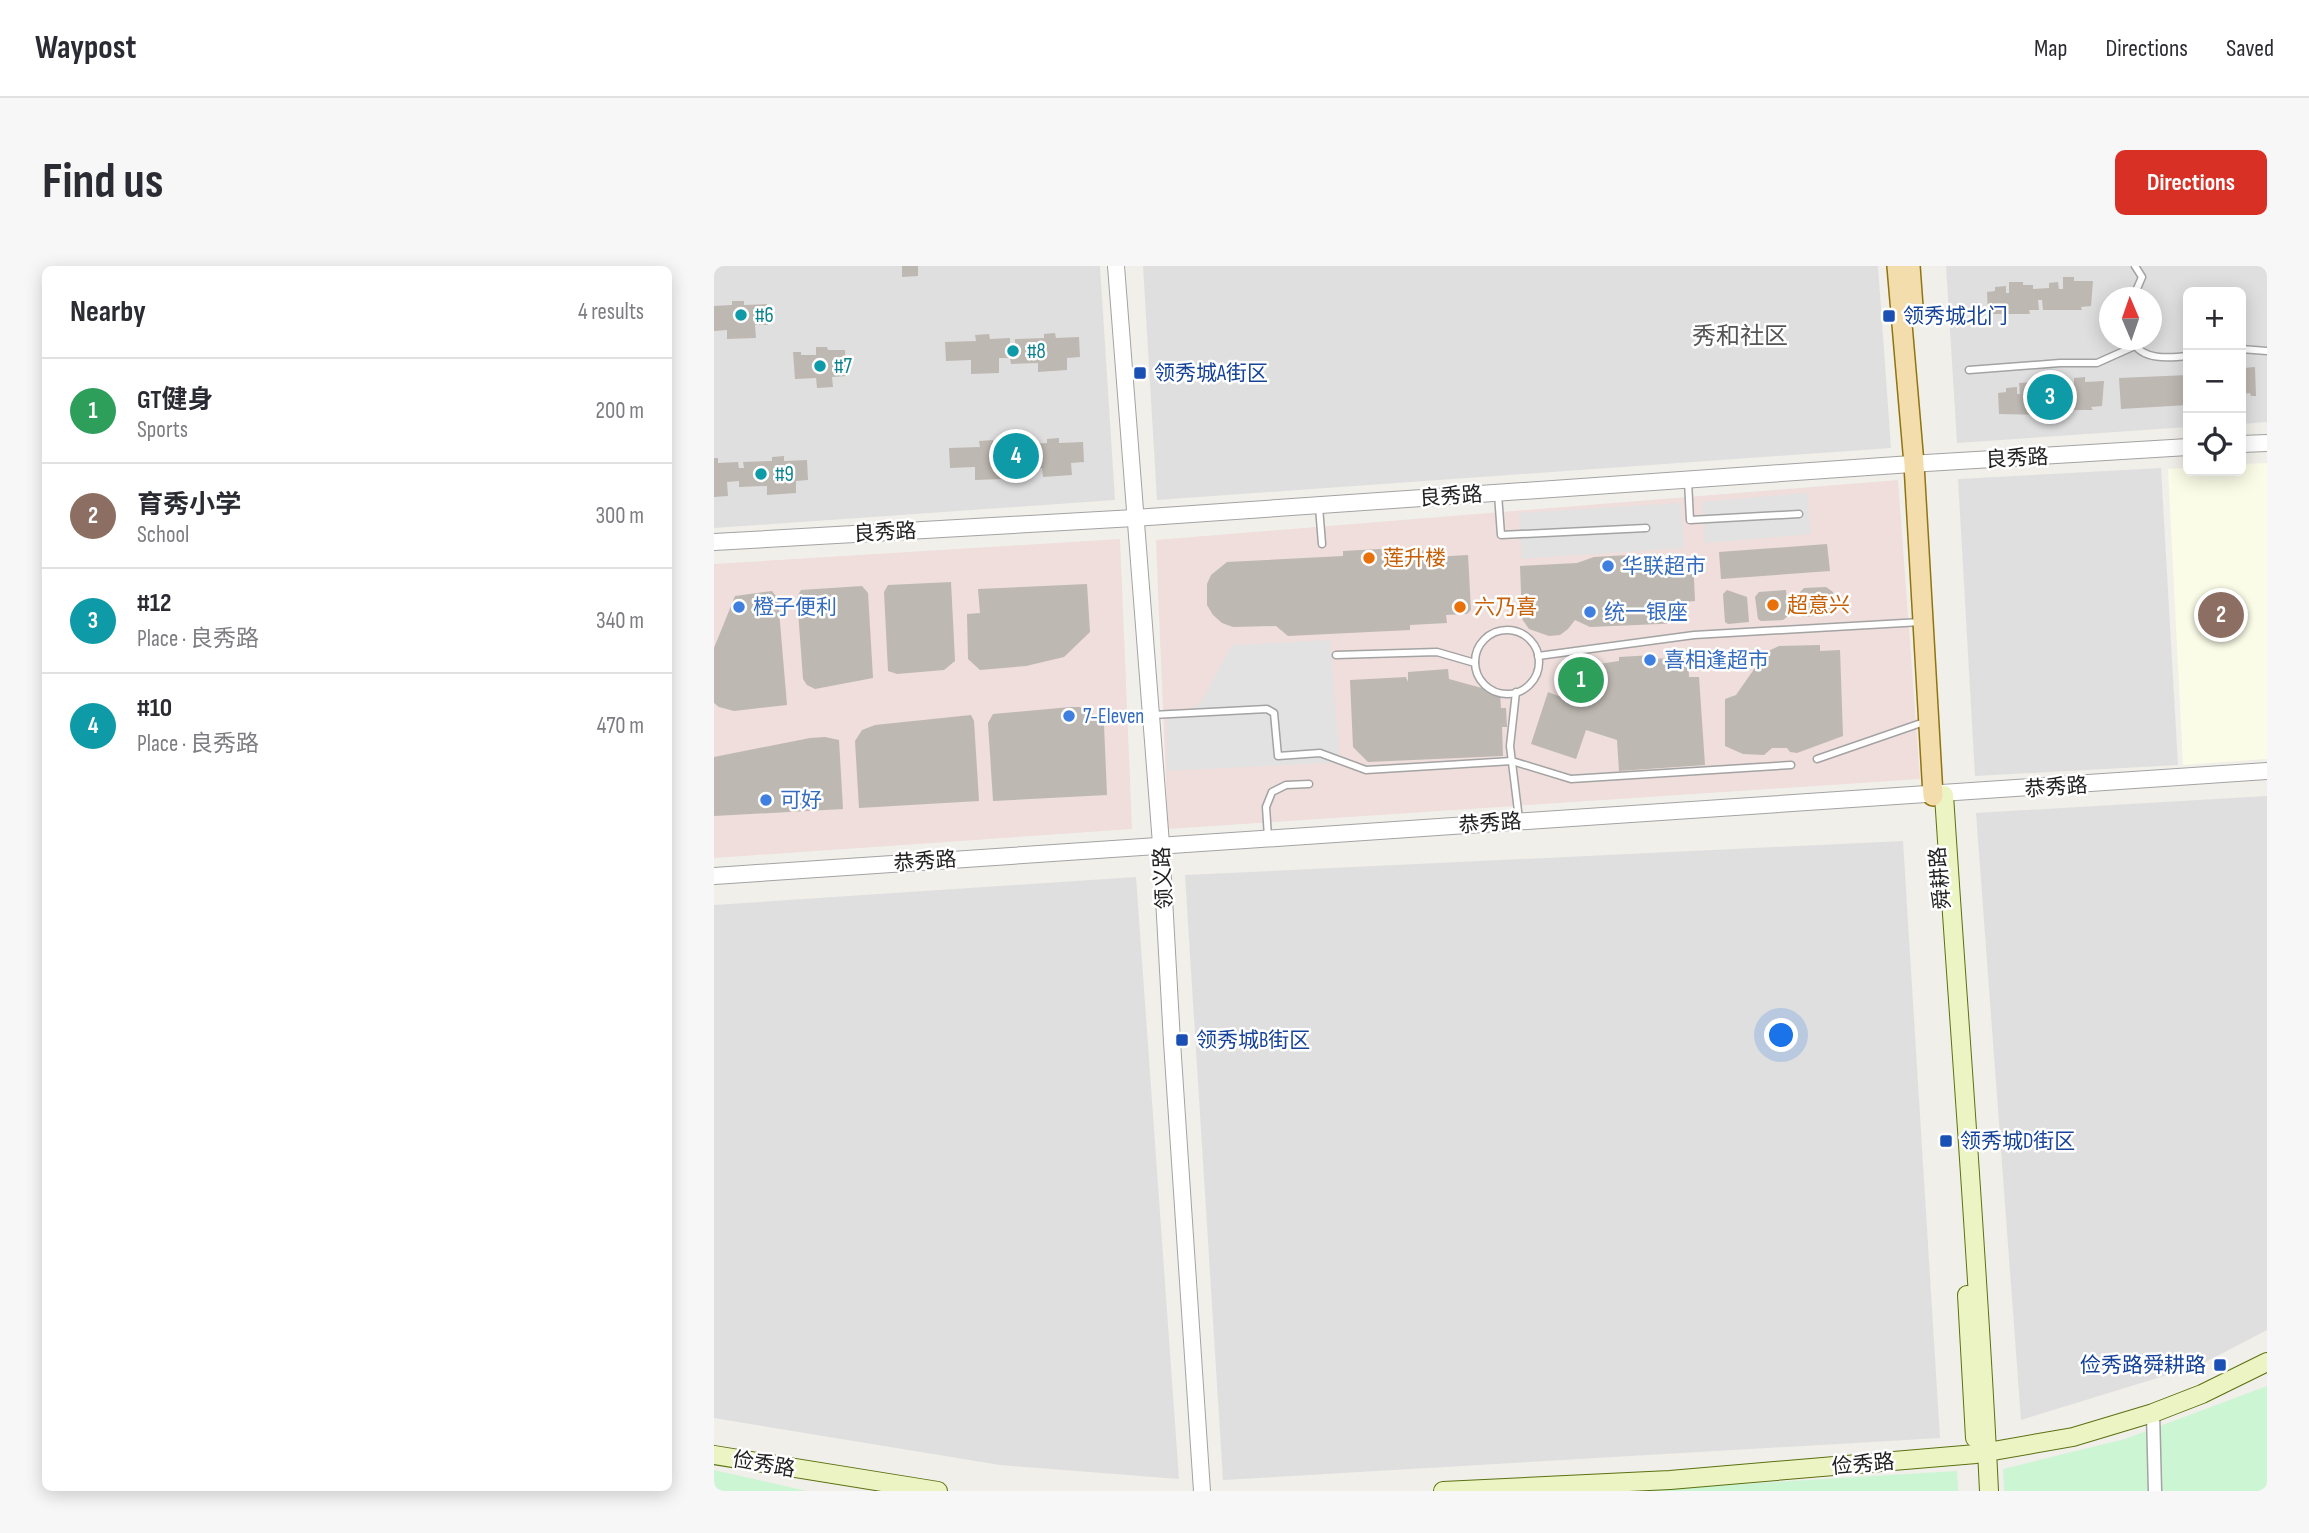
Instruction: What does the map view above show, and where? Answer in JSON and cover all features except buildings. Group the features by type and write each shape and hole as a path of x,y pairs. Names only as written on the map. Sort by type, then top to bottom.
{"main road":[{"name":"舜耕路","path":"1897,266 1920,463 1923,622 1929,720 1939,795"},
{"name":"舜耕路","path":"1910,266 1939,795 1974,1214 1982,1453 1978,1491"},
{"name":"俭秀路","path":"1443,1491 1670,1480 1982,1453 2073,1437 2153,1413 2202,1394 2267,1362"},
{"name":"舜耕路","path":"1982,1453 1989,1491"},
{"name":"俭秀路","path":"714,1455 938,1491"}],"street":[{"name":"领义路","path":"1116,266 1161,844 1174,1084 1202,1491"},
{"path":"2246,444 2267,443"},
{"name":"良秀路","path":"714,542 1134,518 2183,447"},
{"name":"恭秀路","path":"714,876 2267,771"},
{"path":"2153,1413 2155,1491"}],"lane":[{"path":"2135,266 2142,278 2138,287"},
{"path":"2246,349 2267,351"},
{"path":"1969,370 2097,363 2120,350"},
{"path":"2141,350 2162,358 2183,356"},
{"path":"1688,479 1690,520 1800,514"},
{"path":"1497,492 1501,536 1646,527"},
{"path":"1319,505 1322,544"},
{"path":"1538,656 1694,635 1923,622"},
{"path":"1508,630 1519,632 1528,638 1538,656 1539,666 1535,676 1529,685 1516,692 1500,693 1490,689 1482,682 1475,663 1476,652 1481,643 1489,636 1508,630"},
{"path":"1336,655 1437,652 1475,663"},
{"path":"1516,692 1510,746 1519,821"},
{"path":"1150,715 1267,709 1274,713 1278,756 1320,753 1366,770 1512,761 1571,779 1791,765"},
{"path":"1817,759 1929,720"},
{"path":"1268,837 1266,807 1272,792 1286,785 1309,784"}],"shaded area":[{"path":"714,266 1100,266 1115,500 714,528"},
{"path":"1143,266 1878,266 1891,448 1157,500"},
{"path":"1946,266 2267,266 2267,422 2246,424 2246,287 2183,287 2183,427 1957,443"},
{"path":"2267,463 2267,759 2183,765 2168,469 2183,468 2183,476 2246,476 2246,464"},
{"path":"2161,468 2178,765 1975,776 1958,479"},
{"path":"1898,480 1920,779 1168,829 1156,540"},
{"path":"1807,493 1811,534 1705,543 1702,502"},
{"path":"1681,503 1684,548 1522,559 1519,513"},
{"path":"1120,539 1132,829 714,858 714,564"},
{"path":"1330,640 1340,762 1167,771 1167,719 1199,705 1232,645"},
{"path":"2267,796 2267,1330 2200,1365 2021,1420 1976,813"},
{"path":"1903,841 1940,1438 1223,1480 1185,875"},
{"path":"1136,877 1179,1479 1000,1465 714,1418 714,905"}],"green space":[{"path":"2267,1386 2267,1491 2004,1491 2003,1469 2125,1439"},
{"path":"714,1470 807,1491 714,1491"},
{"path":"1957,1471 1958,1491 1624,1491"}],"place":[{"name":"#6","path":"741,315"},
{"name":"领秀城北门","path":"1889,316"},
{"name":"#8","path":"1013,351"},
{"name":"#7","path":"820,366"},
{"name":"领秀城A街区","path":"1140,373"},
{"name":"#12","path":"2050,397"},
{"name":"#10","path":"1016,456"},
{"name":"#9","path":"761,474"},
{"name":"莲升楼","path":"1369,558"},
{"name":"华联超市","path":"1608,566"},
{"name":"超意兴","path":"1773,605"},
{"name":"橙子便利","path":"739,607"},
{"name":"六乃喜","path":"1460,607"},
{"name":"统一银座","path":"1590,612"},
{"name":"育秀小学","path":"2221,615"},
{"name":"喜相逢超市","path":"1650,660"},
{"name":"GT健身","path":"1581,680"},
{"name":"7-Eleven","path":"1069,716"},
{"name":"可好","path":"766,800"},
{"name":"领秀城B街区","path":"1182,1040"},
{"name":"领秀城D街区","path":"1946,1141"},
{"name":"俭秀路舜耕路","path":"2220,1365"}],"district":[{"name":"秀和社区","path":"1740,336"}]}
